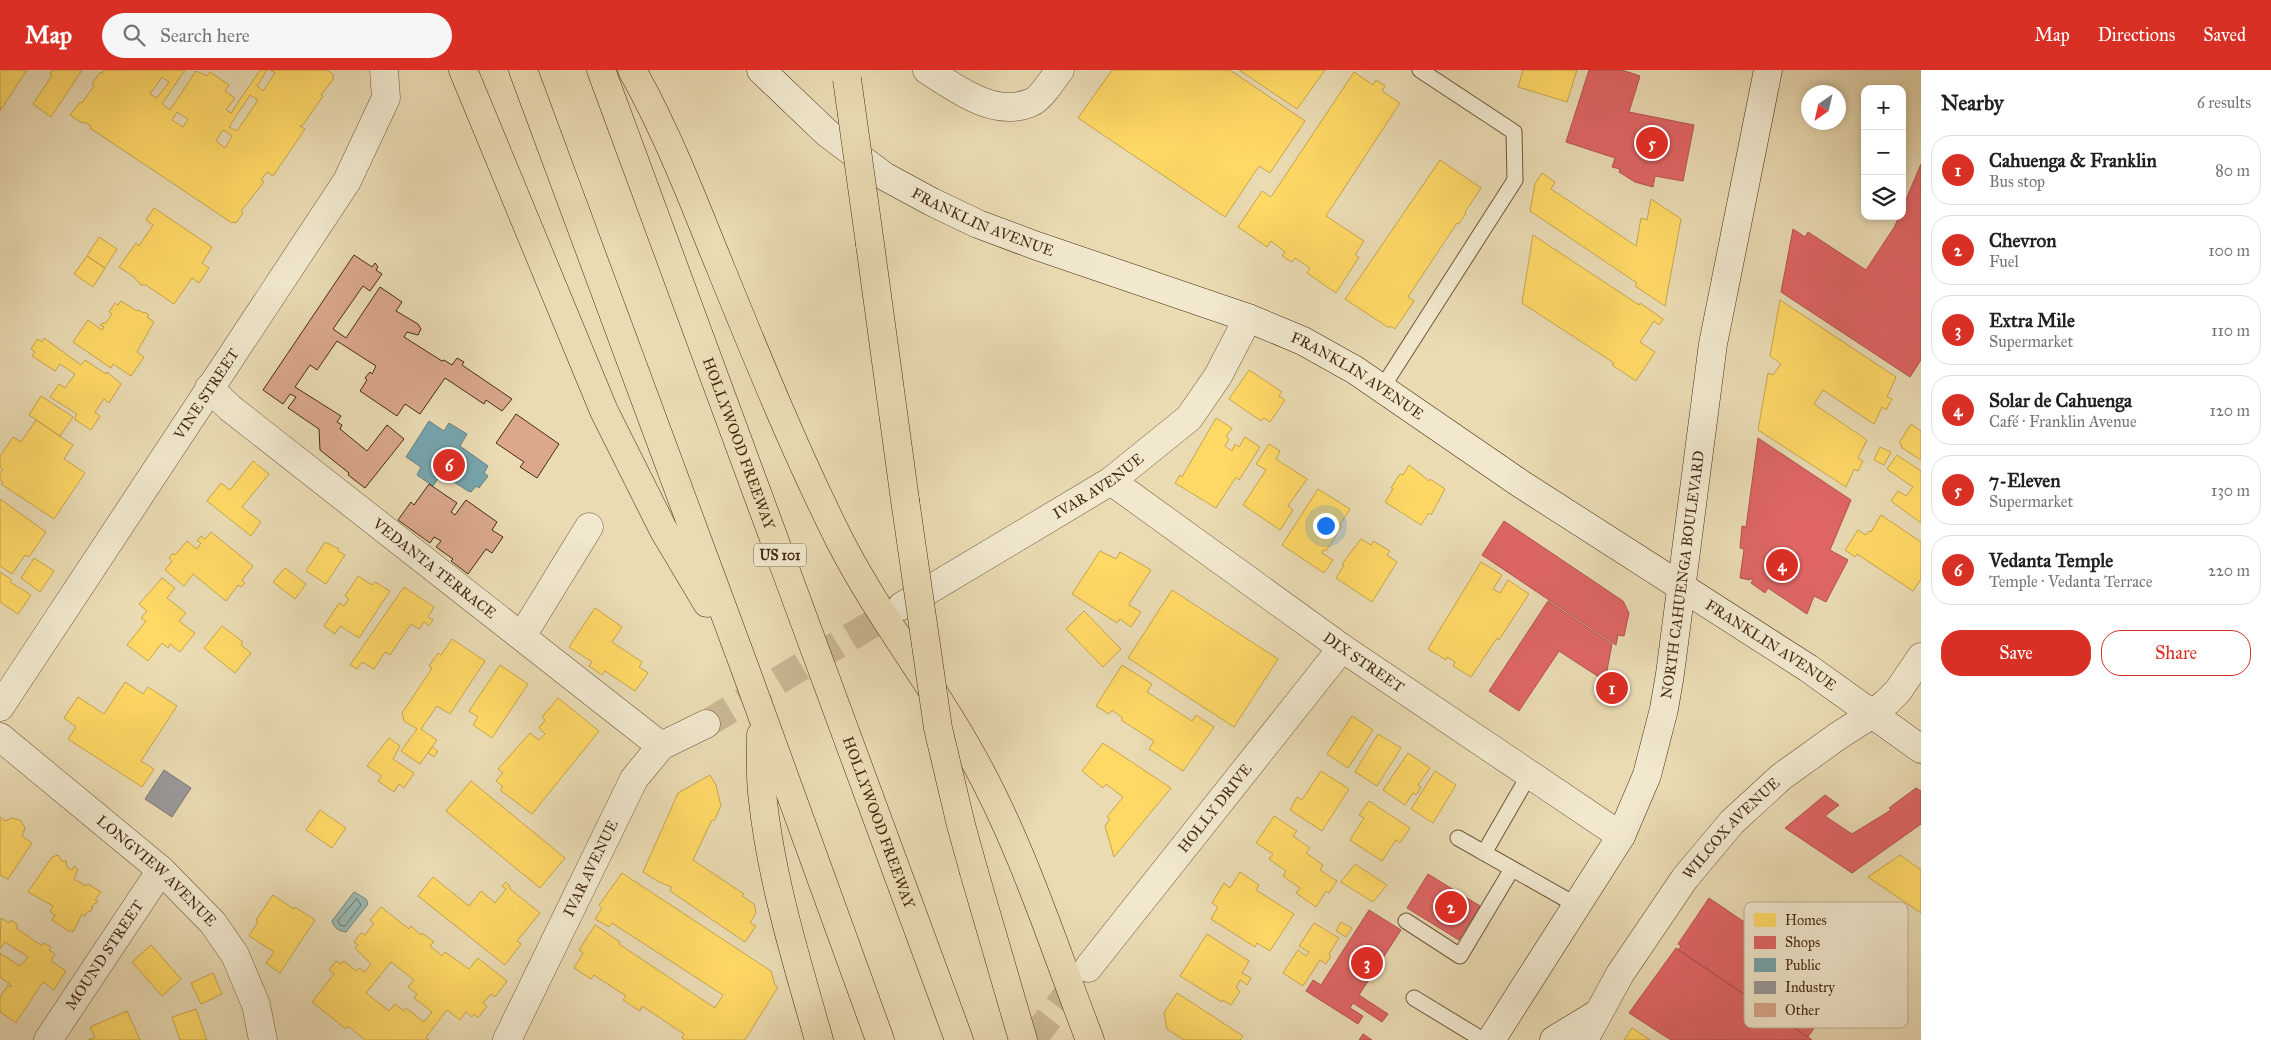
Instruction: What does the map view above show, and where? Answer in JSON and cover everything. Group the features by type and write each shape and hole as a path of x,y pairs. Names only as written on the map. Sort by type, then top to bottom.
{"highway":[{"path":"463,70 604,411 663,529 743,662"},
{"path":"523,70 743,662 880,1040"},
{"name":"HOLLYWOOD FREEWAY","path":"601,70 960,1040"},
{"path":"632,70 645,93 684,180 777,402 839,539 869,595 972,755 1002,814 1090,1040"},
{"path":"847,75 938,728 960,825 1022,1040"},
{"path":"761,713 762,791 774,865 789,934 819,1040"}],"street":[{"name":"VINE STREET","path":"0,708 347,181 386,98 384,70"},
{"name":"FRANKLIN AVENUE","path":"761,70 827,134 884,176 932,202 978,224 1036,246 1248,318 1303,341 1355,370 1521,484 1808,668 1921,749"},
{"path":"926,70 974,100 1012,108 1034,102 1060,70"},
{"name":"NORTH CAHUENGA BOULEVARD","path":"1491,1040 1622,836 1638,798 1656,743 1670,674 1713,344 1768,70"},
{"name":"IVAR AVENUE","path":"902,606 1111,481 1189,418 1218,376 1248,318"},
{"name":"VEDANTA TERRACE","path":"209,388 230,408 661,746"},
{"name":"DIX STREET","path":"1111,481 1342,648 1622,836"},
{"path":"522,636 589,527"},
{"name":"HOLLY DRIVE","path":"1088,968 1342,648"},
{"name":"WILCOX AVENUE","path":"1584,1040 1620,974 1686,878 1732,822 1781,777 1871,715 1898,691 1921,657"},
{"name":"IVAR AVENUE","path":"508,1040 634,779 661,746 706,724"},
{"name":"LONGVIEW AVENUE","path":"0,737 161,870 213,924 235,955 256,1005 263,1040"},
{"name":"MOUND STREET","path":"48,1040 161,870"},
{"path":"1554,1040 1597,1014"}],"lane":[{"path":"1382,388 1515,180 1514,132 1420,70"},
{"path":"1484,853 1529,774"},
{"path":"1458,838 1578,906"},
{"path":"1406,920 1460,956 1512,869"},
{"path":"1414,998 1483,1040"}],"water":[{"path":"354,892 366,899 368,904 346,932 341,931 335,927 332,921"}],"building: Homes":[{"path":"0,70 27,70 0,111"},
{"path":"52,70 82,70 51,117 33,104 52,75 50,74"},
{"path":"104,70 185,70 162,104 170,110 196,71 207,76 210,72 229,85 225,91 235,98 226,110 231,113 260,70 267,70 257,86 263,91 275,73 270,70 327,70 334,75 332,77 334,78 303,125 300,126 305,129 273,176 267,172 261,180 264,182 241,211 243,213 236,223 232,223 90,128 91,126 84,122 82,123 70,115 80,102 82,103 94,86 92,84 100,72 102,74","holes":["162,77 169,82 157,98 150,94","250,95 258,100 237,131 229,127","177,112 188,119 183,127 172,120","223,130 232,136 225,148 216,141"]},
{"path":"1112,70 1230,70 1305,121 1270,173 1259,166 1225,217 1078,118"},
{"path":"1239,70 1325,70 1297,109"},
{"path":"1523,70 1577,70 1567,102 1518,87"},
{"path":"1354,72 1373,85 1376,80 1385,86 1382,91 1400,103 1326,216 1364,241 1355,255 1359,257 1336,293 1307,273 1310,268 1295,258 1292,262 1282,256 1285,252 1271,241 1267,247 1238,227 1262,191 1271,197"},
{"path":"1440,160 1481,188 1459,224 1457,223 1408,297 1414,301 1395,329 1390,326 1389,328 1345,299"},
{"path":"1542,173 1555,182 1551,189 1636,246 1641,218 1647,220 1651,199 1681,219 1665,306 1635,286 1637,283 1530,211 1535,184"},
{"path":"154,208 212,247 202,263 209,268 199,283 192,278 174,304 146,285 141,285 134,277 119,267 136,243 139,246 153,225 146,220"},
{"path":"1533,235 1663,319 1659,325 1654,321 1640,342 1655,352 1636,381 1612,365 1614,363 1522,303"},
{"path":"99,237 117,249 105,268 87,256"},
{"path":"87,256 105,268 93,287 74,274"},
{"path":"1780,300 1896,377 1887,397 1892,399 1886,410 1882,407 1874,424 1823,390 1814,404 1867,440 1858,458 1863,461 1858,471 1854,469 1846,487 1758,430 1768,373 1773,375 1781,364 1770,356"},
{"path":"121,301 137,311 145,312 149,315 147,317 154,322 137,352 144,357 131,376 113,364 111,368 73,342 88,320 102,330 104,327 100,325 102,323 105,324 112,314 109,312 115,303 118,305"},
{"path":"44,338 81,365 85,360 106,374 107,372 121,384 109,403 104,399 95,412 100,416 91,430 74,419 77,414 50,397 59,384 65,388 75,374 60,364 55,371 32,356 35,352 31,349 37,339 42,342"},
{"path":"1249,370 1282,392 1279,396 1285,400 1270,422 1264,418 1261,421 1229,399"},
{"path":"41,396 73,417 60,436 29,415"},
{"path":"1216,418 1232,428 1226,437 1229,439 1225,446 1232,451 1235,444 1239,447 1245,437 1260,447 1239,480 1236,477 1216,508 1175,483 1180,475 1182,477"},
{"path":"36,420 73,445 64,459 85,473 54,519 1,484 3,482 0,480 0,473 3,469 0,467 0,456 13,437 21,442"},
{"path":"1911,424 1921,431 1921,460 1901,447 1902,445 1899,443"},
{"path":"1269,444 1280,451 1276,459 1307,479 1288,506 1293,510 1280,530 1243,505 1266,470 1256,464"},
{"path":"1880,447 1891,452 1884,465 1874,460"},
{"path":"1897,455 1921,471 1921,523 1891,501 1898,491 1906,496 1913,487 1887,469"},
{"path":"253,461 269,474 242,507 261,522 251,536 207,501 221,483 230,490"},
{"path":"1409,465 1429,481 1430,479 1445,489 1431,515 1429,513 1421,525 1385,502 1400,474 1403,475"},
{"path":"1318,489 1350,509 1326,551 1323,550 1322,553 1333,560 1324,573 1282,545"},
{"path":"0,499 46,532 29,557 25,555 12,574 0,566"},
{"path":"1881,515 1921,542 1921,579 1913,591 1857,554 1855,557 1845,550 1858,530 1866,535 1869,531 1871,532"},
{"path":"211,532 253,566 242,580 245,583 241,587 238,585 226,601 193,574 184,586 165,570 172,561 169,558 173,553 175,555 187,541 197,549 201,543 197,541 201,536 205,539"},
{"path":"1361,539 1371,545 1373,541 1390,551 1387,555 1397,562 1372,602 1336,578 1344,565 1342,564"},
{"path":"325,542 339,549 338,551 345,555 326,584 306,571"},
{"path":"1100,551 1116,559 1120,552 1151,570 1129,605 1141,612 1131,627 1120,619 1117,623 1072,594"},
{"path":"34,558 54,571 40,592 21,578"},
{"path":"1481,562 1502,575 1493,589 1500,593 1508,580 1529,594 1499,640 1497,638 1471,677 1453,666 1455,662 1447,657 1446,660 1428,649"},
{"path":"285,568 306,584 295,599 273,582"},
{"path":"0,572 12,580 10,582 31,595 18,614 0,602"},
{"path":"358,576 372,585 375,582 390,591 359,638 340,626 335,634 324,626 339,603 344,606 349,599 345,596"},
{"path":"162,578 175,588 167,598 186,613 179,621 195,633 180,652 170,644 168,648 162,643 148,661 127,645 146,621 141,618 147,611 139,604"},
{"path":"404,587 434,607 428,617 433,620 429,626 424,622 419,629 411,624 390,655 385,652 374,669 362,662 357,669 350,665"},
{"path":"1172,590 1278,659 1234,727 1128,658"},
{"path":"595,608 622,627 612,642 642,662 639,667 648,673 635,691 605,671 602,675 589,666 592,662 569,647"},
{"path":"1084,611 1121,649 1103,667 1066,629"},
{"path":"222,626 243,642 241,645 251,653 235,673 204,648"},
{"path":"452,639 485,661 450,714 437,706 421,729 437,740 420,764 401,751 417,729 404,721 402,713 432,668 429,666 438,653 441,655"},
{"path":"500,665 528,684 492,738 473,725 478,717 469,711"},
{"path":"1122,665 1152,684 1147,692 1192,721 1196,715 1214,727 1183,771 1149,749 1154,741 1121,720 1123,718 1112,710 1109,714 1096,706"},
{"path":"125,682 143,694 148,687 177,706 141,761 154,769 142,787 68,739 76,727 64,718 78,697 104,714"},
{"path":"558,698 599,731 532,814 500,790 503,787 496,781 503,773 498,769 530,733 539,740 545,734 539,728 545,720 542,717"},
{"path":"1352,716 1373,730 1348,768 1327,754"},
{"path":"1378,734 1401,748 1377,786 1355,772"},
{"path":"389,738 400,746 393,759 414,773 404,788 399,784 394,792 378,781 382,776 367,766"},
{"path":"1103,743 1171,788 1114,857 1105,826 1110,819 1107,817 1123,797 1106,784 1103,788 1082,771"},
{"path":"432,747 438,751 434,757 428,753"},
{"path":"1408,753 1430,768 1418,785 1421,787 1416,795 1413,793 1405,805 1383,790"},
{"path":"1321,771 1349,789 1322,831 1290,810 1297,797 1302,800"},
{"path":"1435,771 1456,785 1433,823 1411,809"},
{"path":"710,775 716,785 721,806 714,821 712,820 693,860 744,894 742,896 754,904 756,913 750,923 756,926 745,942 670,891 672,887 659,882 643,872 678,793"},
{"path":"471,781 565,858 540,888 446,811"},
{"path":"1369,801 1410,828 1400,843 1396,840 1382,861 1350,840 1364,818 1359,815"},
{"path":"320,810 346,828 332,848 306,830"},
{"path":"1274,816 1297,831 1293,836 1310,848 1306,853 1323,865 1320,870 1337,881 1329,893 1326,891 1316,907 1296,893 1300,888 1283,876 1286,871 1269,859 1273,854 1256,843"},
{"path":"0,817 5,821 12,818 20,820 25,828 22,836 32,843 8,879 0,875"},
{"path":"58,855 62,861 66,861 67,867 72,870 74,866 78,869 74,879 86,886 88,884 101,892 95,900 98,901 91,907 93,908 90,912 88,911 85,916 82,914 73,932 52,920 55,915 50,912 53,906 28,892 52,857"},
{"path":"1900,855 1921,870 1921,913 1908,904 1908,902 1905,902 1868,877"},
{"path":"1355,864 1387,885 1373,902 1341,882"},
{"path":"1240,872 1259,885 1256,890 1294,914 1270,951 1257,943 1255,947 1211,919 1218,907 1212,903 1224,883 1230,888"},
{"path":"622,873 771,971 775,985 778,987 745,1040 685,1040 682,1038 684,1034 642,1006 640,1011 623,1000 626,996 594,975 591,979 574,968 583,953 579,950 595,925 620,942 619,944 715,1008 723,995 612,923 609,927 595,919 602,908 599,905"},
{"path":"433,877 469,906 481,891 495,903 506,889 502,886 506,882 510,886 509,888 540,913 517,941 521,944 505,965 418,896"},
{"path":"273,895 315,920 280,973 266,963 274,952 249,936 258,922 256,920"},
{"path":"381,907 409,929 411,926 421,935 422,933 434,942 430,946 442,956 445,952 469,969 478,958 507,981 495,997 491,994 483,1003 487,1006 478,1018 474,1014 472,1017 466,1012 460,1020 447,1010 426,1037 429,1040 365,1040 348,1026 346,1029 312,1002 334,974 329,970 336,961 341,964 344,961 356,971 359,968 365,972 371,964 355,948 358,945 354,942 361,933 365,935 374,923 370,920","holes":["391,962 414,980 408,987 417,994 414,998 432,1012 424,1022 406,1008 404,1011 395,1004 389,1011 366,993"]},
{"path":"1,918 9,923 11,920 18,925 16,928 42,946 44,943 51,947 49,950 55,954 51,961 66,971 54,990 43,982 16,1023 0,1012 0,997 8,985 10,987 11,985 0,977 0,953 20,966 28,957 5,942 0,949"},
{"path":"1341,922 1352,928 1346,937 1336,931"},
{"path":"1314,923 1339,938 1329,954 1331,956 1326,964 1320,960 1303,986 1283,973 1298,950 1306,956 1309,952 1299,946"},
{"path":"1207,934 1249,961 1242,973 1251,978 1247,985 1240,980 1236,988 1240,991 1231,1005 1223,1000 1222,1002 1180,976"},
{"path":"151,945 181,979 162,996 132,962"},
{"path":"213,973 222,994 201,1004 191,983"},
{"path":"1177,993 1243,1036 1240,1040 1184,1040 1167,1029 1164,1013"},
{"path":"196,1009 207,1040 180,1040 172,1017"},
{"path":"127,1011 140,1040 88,1040 95,1037 90,1027"},
{"path":"1632,1028 1650,1040 1624,1040"}],"building: Shops":[{"path":"1589,70 1622,70 1640,76 1629,112 1694,125 1683,181 1655,176 1653,187 1635,182 1619,172 1620,169 1612,167 1615,158 1566,142"},
{"path":"1921,164 1921,360 1910,377 1781,292 1793,229 1805,237 1808,232 1866,270 1897,220 1906,220 1906,200"},
{"path":"1758,438 1851,500 1830,550 1848,560 1826,602 1814,596 1807,614 1768,588 1765,593 1751,583 1753,580 1750,578 1750,580 1740,578 1744,549 1740,548 1742,526 1746,527"},
{"path":"1504,521 1623,601 1629,613 1624,636 1618,635 1616,645 1482,555"},
{"path":"1548,601 1612,644 1605,681 1559,651 1519,711 1489,691"},
{"path":"1916,788 1921,791 1921,824 1852,873 1785,828 1825,795 1839,805 1825,816 1852,834 1891,810 1889,808"},
{"path":"1428,874 1480,906 1459,940 1407,908"},
{"path":"1709,898 1744,922 1744,994 1678,950 1681,946 1678,944"},
{"path":"1369,910 1401,930 1359,995 1388,1014 1382,1022 1353,1003 1350,1008 1363,1016 1358,1024 1306,991 1313,980 1321,985"},
{"path":"1676,948 1744,994 1744,1028 1794,1028 1812,1040 1671,1040 1629,1013"},
{"path":"1795,1028 1814,1028 1808,1037"},
{"path":"1363,1034 1372,1040 1359,1040"}],"building: Public":[{"path":"429,421 444,431 449,423 467,434 460,446 488,466 484,473 488,476 479,488 476,486 471,492 468,491 441,474 433,486 417,475 421,467 406,457"}],"building: Industry":[{"path":"164,770 191,788 172,817 145,799"}],"building: Other":[{"path":"354,255 372,267 375,263 378,267 376,270 382,274 370,291 363,286 333,329 346,338 380,287 402,302 396,311 418,324 421,329 418,335 407,332 404,337 442,361 444,360 452,365 457,358 464,362 462,365 512,399 502,411 486,400 484,404 445,378 420,414 405,404 397,416 360,391 367,380 365,378 370,372 372,374 376,366 337,341 317,370 310,365 295,387 341,416 337,422 342,425 340,429 367,451 387,425 404,439 365,488 320,450 319,429 288,408 296,397 290,394 283,404 263,390"},
{"path":"516,414 559,444 537,478 520,467 524,462 496,443"},
{"path":"429,484 457,503 451,512 455,515 466,500 497,522 492,530 503,537 492,553 486,549 468,574 451,561 453,559 436,547 441,541 434,537 430,543 398,520 411,502 414,505"}],"tunnel":[{"path":"706,724 902,606"},
{"path":"1032,1040 1084,973"}],"place":[{"name":"7-Eleven","path":"1652,143"},
{"name":"Vedanta Temple","path":"449,465"},
{"name":"Solar de Cahuenga","path":"1782,565"},
{"name":"Cahuenga & Franklin","path":"1612,688"},
{"name":"Chevron","path":"1451,907"},
{"name":"Extra Mile","path":"1367,963"}]}
